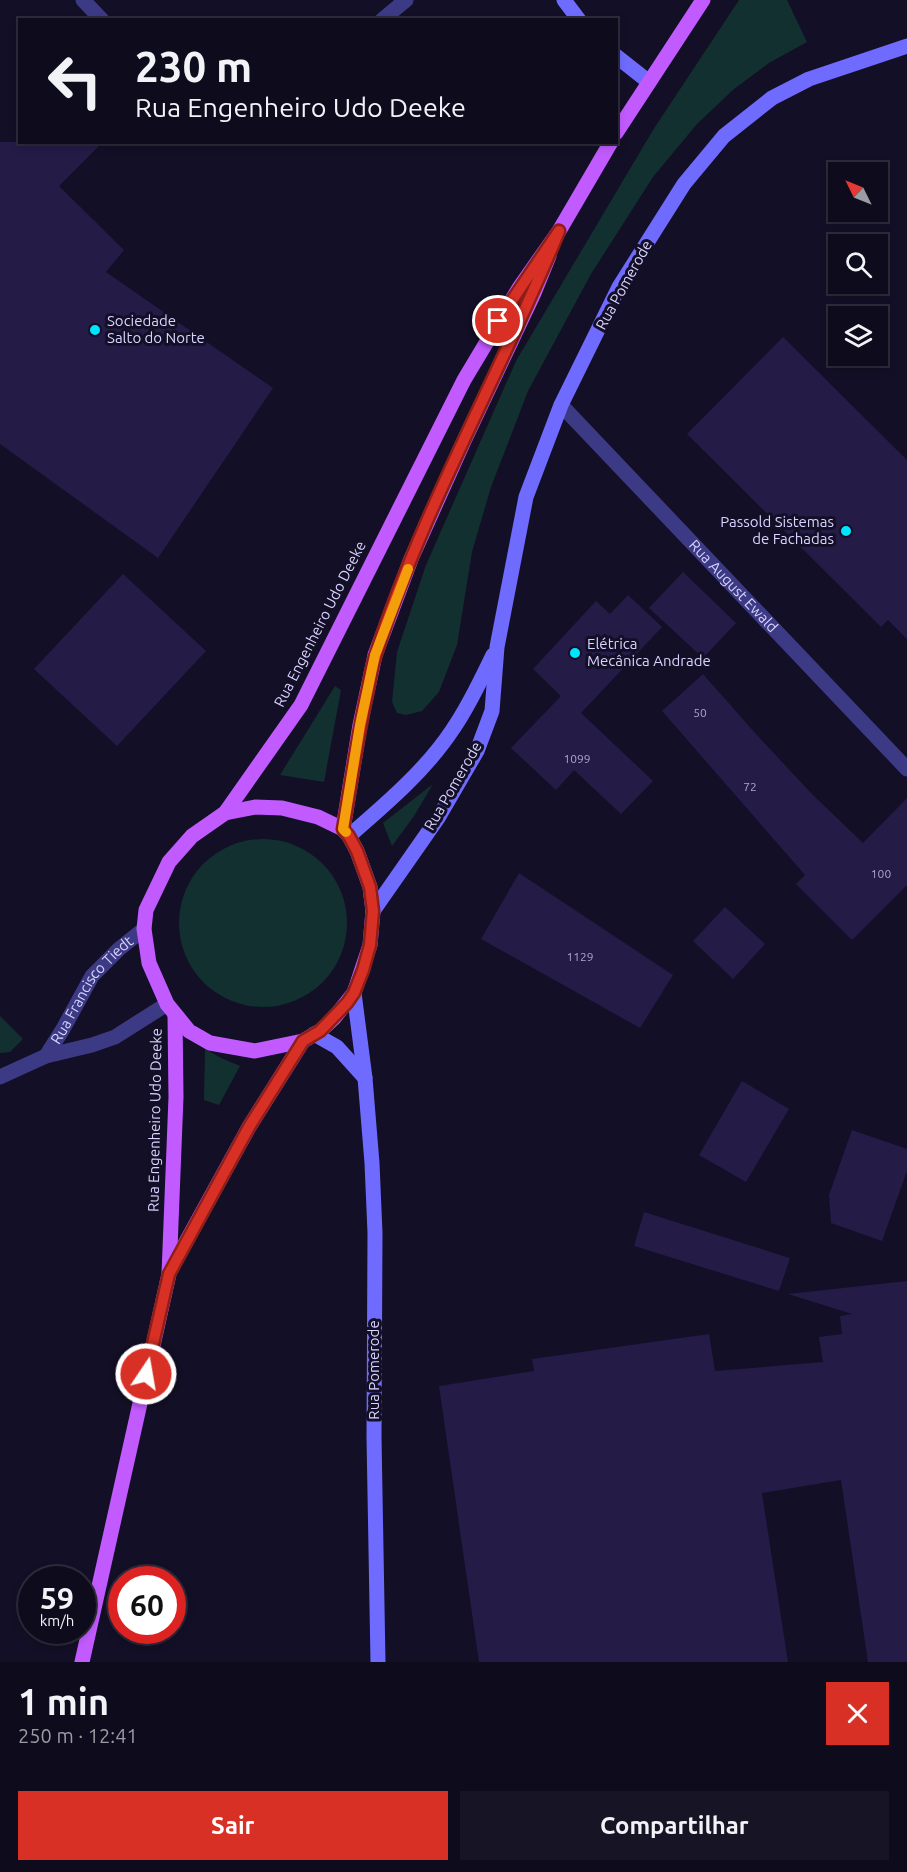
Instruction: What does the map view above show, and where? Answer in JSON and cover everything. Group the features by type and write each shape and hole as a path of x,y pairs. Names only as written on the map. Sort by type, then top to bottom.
{"main road":[{"path":"564,0 578,18"},
{"path":"618,130 703,0"},
{"name":"Rua Pomerode","path":"373,911 438,818 477,751 492,711 497,647 525,497 561,405 619,287 684,184 724,136 772,98 790,88 809,79 907,46"},
{"path":"618,58 649,82"},
{"name":"Rua Engenheiro Udo Deeke","path":"82,1662 169,1274 176,1097 171,1010 149,963 144,929 146,910 169,862 192,836 225,813 301,705 464,380 519,288 559,231 610,144"},
{"name":"Rua Engenheiro Udo Deeke","path":"169,1274 249,1127 309,1038 334,1018 354,993 370,945 373,911 370,887 357,851 346,832 360,725 375,655 411,559 534,292 559,231"},
{"name":"Rua Pomerode","path":"346,832 426,764 474,694 497,647"},
{"path":"225,813 255,807 282,808 318,817 346,832"},
{"name":"Rua Pomerode","path":"354,993 365,1078 375,1233 374,1437 378,1662"},
{"path":"171,1010 189,1031 210,1043 255,1051 309,1038 338,1047 365,1078"}],"street":[{"path":"83,0 100,18"},
{"path":"384,18 406,0"},
{"name":"Rua August Ewald","path":"561,405 907,769"},
{"name":"Rua Francisco Tiedt","path":"46,1056 92,976 119,949 144,929"},
{"name":"Rua Francisco Tiedt","path":"0,1077 46,1056 92,1046 115,1037 171,1010"}],"green space":[{"path":"739,0 787,0 807,42 769,63 734,89 697,124 653,177 591,274 528,391 491,487 472,552 457,645 439,692 422,711 406,715 397,713 392,702 397,652 426,565 516,361 653,130"},
{"path":"335,686 341,690 324,782 280,775"},
{"path":"433,784 414,816 392,846 383,823"},
{"path":"263,839 279,840 295,845 323,863 341,891 346,907 346,939 341,955 323,983 295,1001 279,1006 263,1007 247,1006 231,1001 203,983 185,955 180,939 179,923 180,907 185,891 203,863 231,845 247,840"},
{"path":"0,1016 23,1039 10,1052 0,1053"},
{"path":"205,1049 240,1066 219,1105 204,1100"}],"building":[{"name":"Sociedade Salto do Norte","path":"0,142 101,144 59,186 124,250 106,272 273,388 158,558 0,444"},
{"name":"Passold Sistemas de Fachadas","path":"783,337 907,460 907,639 888,620 881,627 687,434"},
{"path":"683,572 736,623 703,658 649,608"},
{"path":"123,574 206,651 117,746 34,669"},
{"path":"628,595 662,627 581,713 653,781 621,814 574,770 556,790 511,748 561,696 533,669 596,601 610,614"},
{"path":"703,674 812,794 863,843 907,798 907,885 852,940 796,884 805,875 662,711"},
{"path":"519,873 673,975 640,1028 481,939"},
{"path":"725,907 765,944 733,979 693,941"},
{"path":"742,1081 789,1109 746,1182 699,1155"},
{"path":"852,1130 907,1149 907,1171 882,1241 831,1223 829,1195"},
{"path":"644,1212 790,1258 779,1291 634,1246"},
{"path":"907,1281 907,1662 868,1662 841,1480 762,1493 788,1662 479,1662 439,1386 534,1371 532,1359 709,1334 715,1371 823,1362 819,1337 842,1334 840,1316 852,1314 788,1294"}],"slow traffic":[{"path":"346,832 343,829 360,725 375,655 408,569"}],"place":[{"name":"Sociedade Salto do Norte","path":"95,330"},
{"name":"Passold Sistemas de Fachadas","path":"846,531"},
{"name":"Elétrica Mecânica Andrade","path":"575,653"}],"route":[{"path":"146,1374 169,1274 249,1127 303,1041 320,1031 347,1003 354,993 363,970 370,945 373,911 370,887 357,851 343,829 360,725 375,655 411,559 534,292 559,231 498,321"}]}
